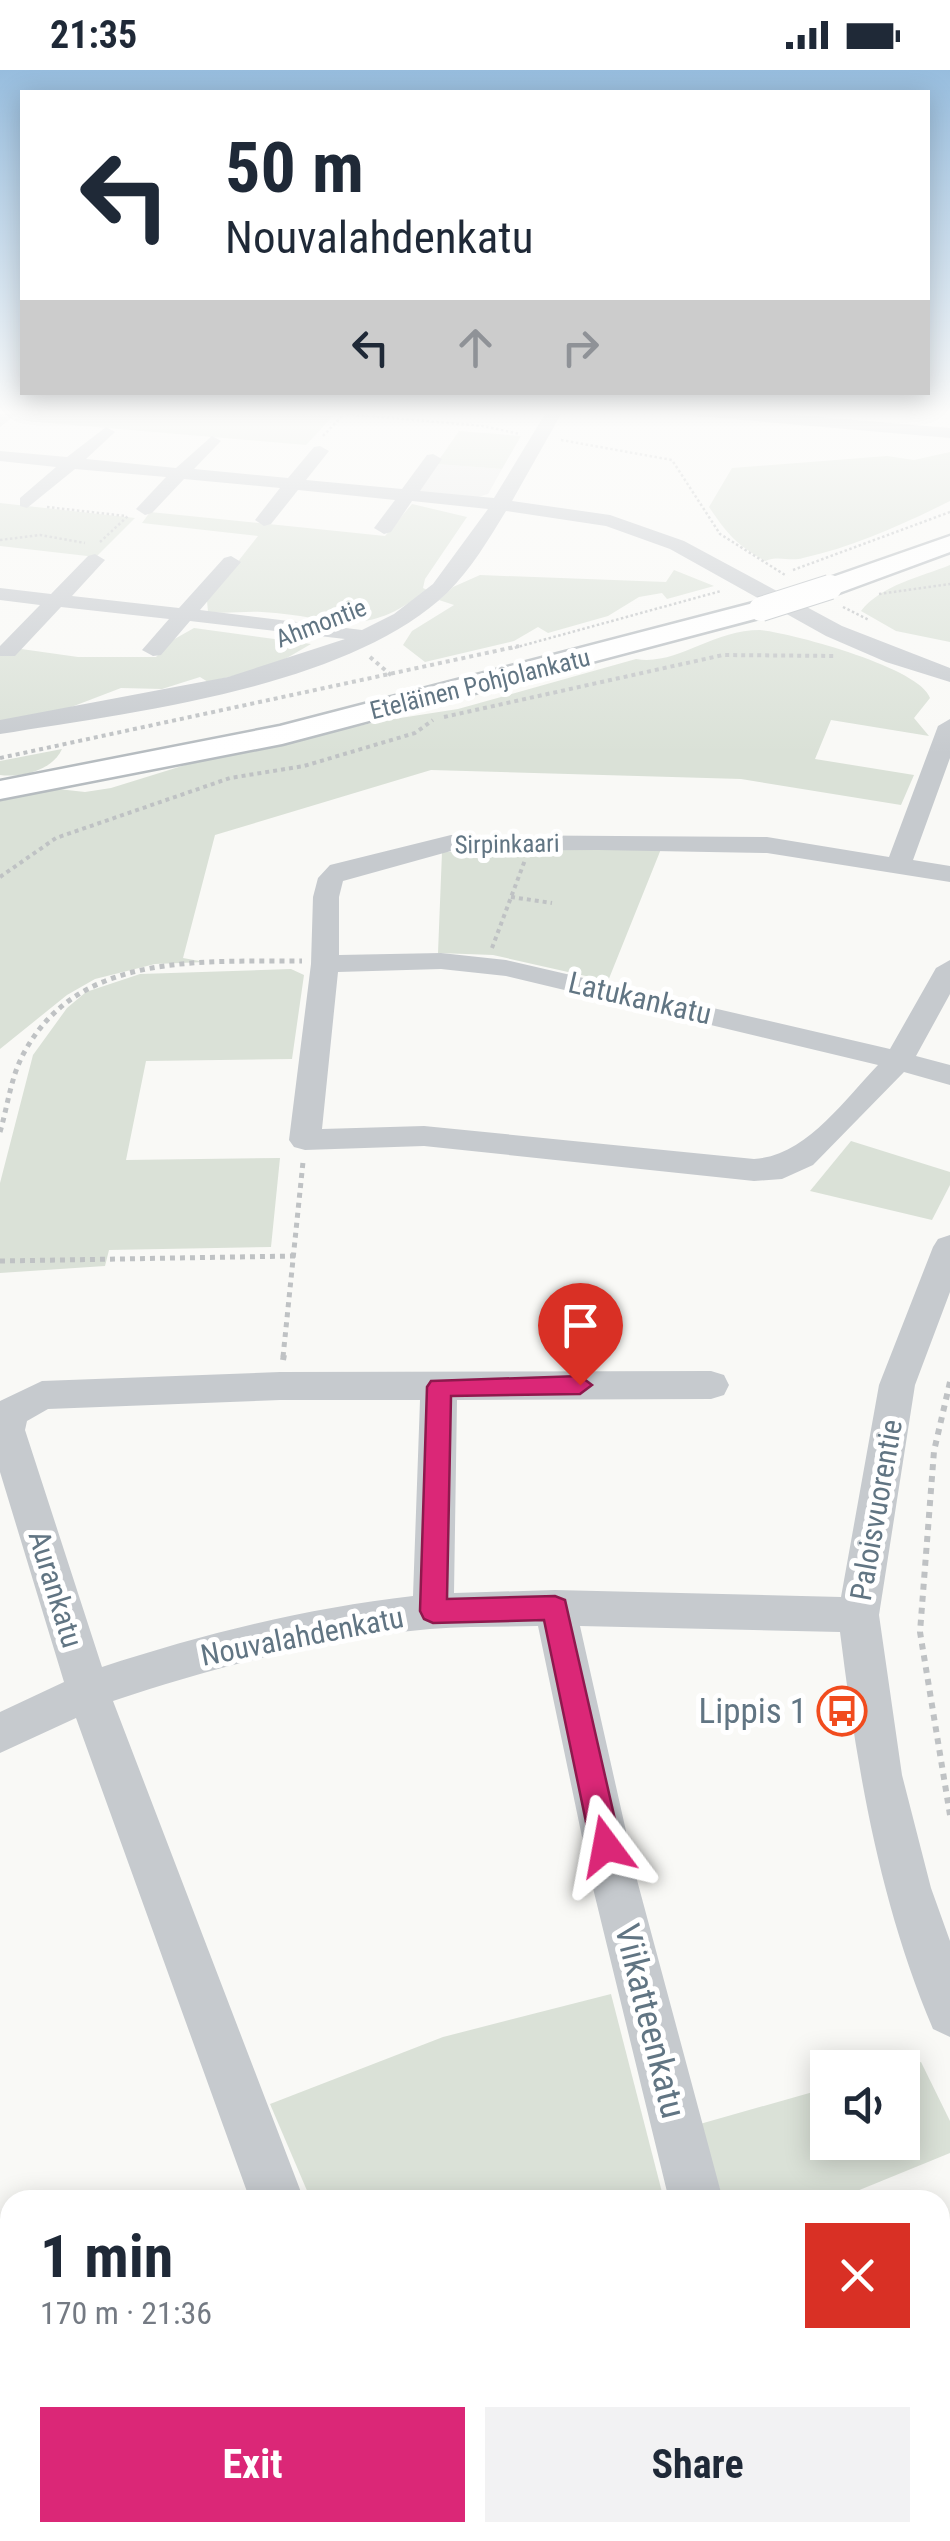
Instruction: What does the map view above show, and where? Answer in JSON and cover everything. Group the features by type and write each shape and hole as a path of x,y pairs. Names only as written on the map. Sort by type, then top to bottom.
{"main road":[{"name":"Eteläinen Pohjolankatu","path":"0,790 282,735 754,596 838,596 950,543"}],"street":[{"path":"384,528 387,524"},
{"name":"Ahmontie","path":"0,727 227,683 368,638 412,612 439,589 464,559 485,524"},
{"path":"619,524 677,545 754,596 866,645 950,675"},
{"path":"7,651 96,554"},
{"path":"152,650 231,562"},
{"path":"0,594 350,632 368,638"},
{"path":"898,864 950,726"},
{"name":"Sirpinkaari","path":"305,1140 325,963 326,897 331,878 340,872 451,844 732,842 950,874"},
{"name":"Latukankatu","path":"325,963 403,960 486,966 584,984 950,1075"},
{"path":"305,1140 424,1136 754,1170 782,1168 802,1158 898,1061 950,968"},
{"name":"Paloisvuorentie","path":"950,1249 897,1385 858,1615 880,1775 908,1888 950,2012"},
{"name":"Aurankatu","path":"273,2190 88,1691 6,1430 10,1413 42,1395 280,1386 711,1386"},
{"path":"433,1611 439,1387"},
{"name":"Nouvalahdenkatu","path":"0,1733 88,1691 198,1656 359,1620 433,1611 555,1608 858,1615"},
{"name":"Viikatteenkatu","path":"555,1608 614,1880 693,2190"}],"path":[{"path":"0,540 40,535 77,540 96,554 117,524"},
{"path":"0,758 754,596 783,574 917,524"},
{"path":"783,574 799,583"},
{"path":"870,596 950,584"},
{"path":"838,596 848,610 876,624"},
{"path":"838,596 848,610"},
{"path":"0,877 56,838 230,778 304,766 415,733 429,721 722,654 850,656 866,645"},
{"path":"486,966 528,842"},
{"path":"511,897 552,903"},
{"path":"0,1132 23,1053 48,1018 80,990 139,968 325,963"},
{"path":"280,1386 305,1140"},
{"path":"0,1262 295,1256"},
{"path":"950,1382 934,1452 920,1632 950,1815"}],"shaded area":[{"path":"0,524 129,524 96,557 0,546"},
{"path":"154,524 271,524 385,536 395,524 462,524 425,579 423,588 427,590 384,616 348,622 262,612 208,612 207,601 258,536"},
{"path":"900,524 841,548 803,558 765,561 722,525"},
{"path":"950,565 950,642 896,631 861,611 890,588"},
{"path":"674,570 714,586 667,599 662,593 639,597 608,616 548,633 538,627 514,641 425,662 403,645 412,631 454,605 439,600 453,587 480,575 666,582"},
{"path":"194,628 311,644 273,666 208,682 200,677 162,689 121,688 53,714 0,721 0,646 78,657 156,657 171,641"},
{"path":"760,630 881,664 904,675 930,698 914,718 929,736 831,720 815,759 914,775 901,805 741,779 431,770 215,835 183,958 205,962 155,964 95,979 67,995 0,1049 0,801 58,789 85,792 111,788 195,762 381,721 458,709 636,659 666,657 726,636"},
{"path":"62,749 52,762 36,771 0,775 0,761"},
{"path":"661,849 608,981 493,955 438,953 442,852"},
{"path":"291,969 304,975 292,1059 146,1061 126,1160 280,1158 271,1247 109,1250 105,1266 0,1273 0,1183 33,1055 67,1008 86,992 140,974"},
{"path":"851,1141 950,1172 950,1185 932,1220 810,1191"},
{"path":"611,1994 661,2190 307,2190 270,2104 443,2037"},
{"path":"921,2062 950,2121 950,2153 859,2190 720,2190 700,2124 810,2093 810,2160 920,2160"}],"place":[{"name":"Lippis 1","path":"842,1711"}],"route":[{"path":"580,1385 439,1387 433,1611 555,1608 606,1846"}]}
